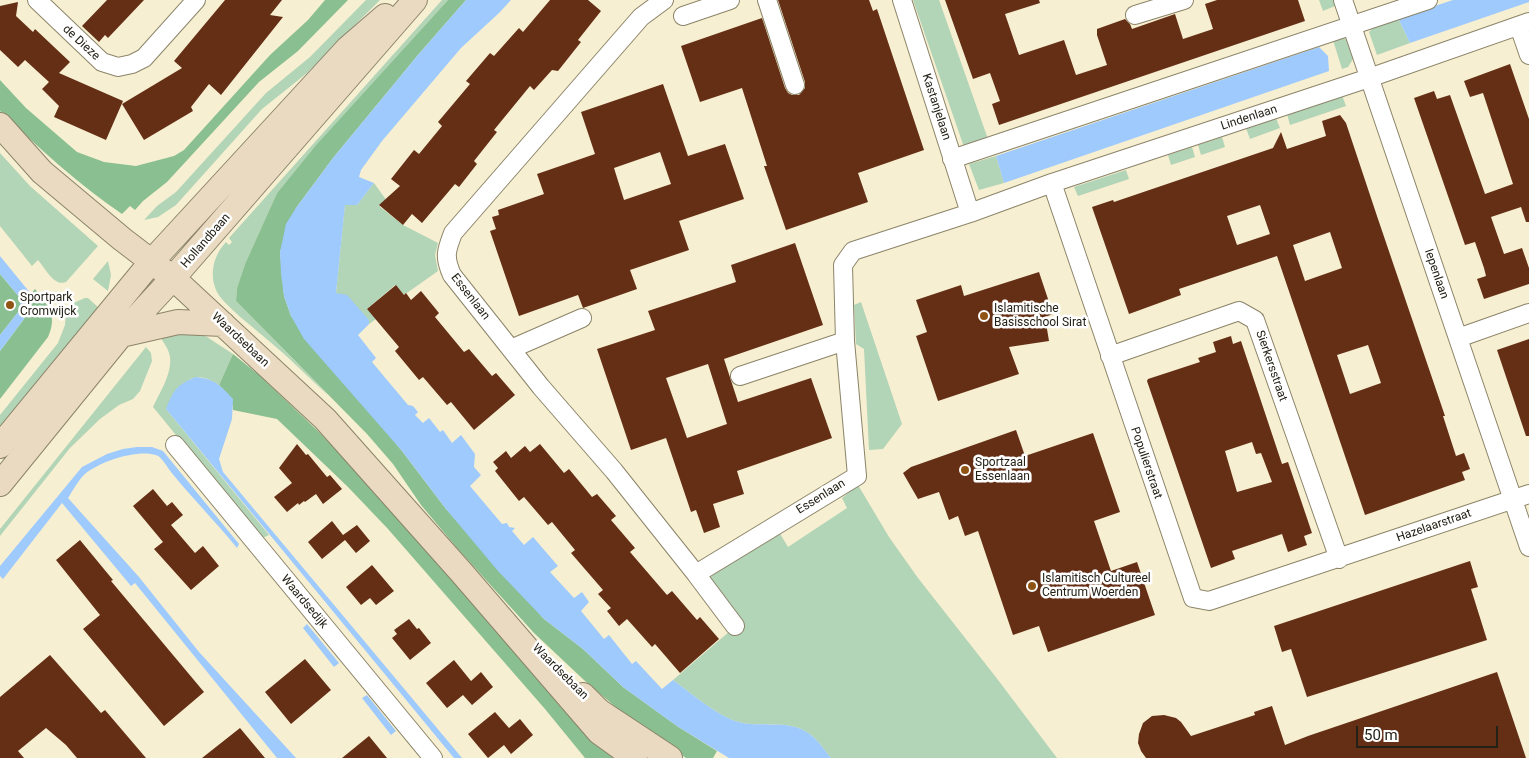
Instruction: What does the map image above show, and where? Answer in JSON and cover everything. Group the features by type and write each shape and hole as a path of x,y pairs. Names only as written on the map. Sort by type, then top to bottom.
{"main road":[{"name":"Hollandbaan","path":"0,446 152,261 348,48 403,0"},
{"name":"Hollandbaan","path":"0,484 121,335 415,0"},
{"name":"Waardsebaan","path":"0,126 42,172 122,239 173,278 325,419 462,572 599,732 634,758"},
{"path":"121,335 178,322 223,324"},
{"name":"Waardsebaan","path":"462,572 599,711 670,758"}],"street":[{"name":"de Dieze","path":"37,0 102,62 118,67 132,64 144,58 196,0"},
{"name":"Essenlaan","path":"664,0 641,17 453,233 447,250 446,262 452,275 541,387 614,471 696,574 734,626"},
{"path":"683,16 730,0"},
{"path":"767,0 795,84"},
{"name":"Kastanjelaan","path":"902,0 970,213"},
{"path":"1135,15 1184,0"},
{"name":"Iepenlaan","path":"1343,0 1458,338 1521,497 1529,547"},
{"path":"952,159 1428,0"},
{"path":"1524,24 1529,56"},
{"name":"Lindenlaan","path":"970,213 1052,183 1369,78 1524,24"},
{"name":"Populierstraat","path":"1052,183 1193,598 1209,601 1339,559"},
{"name":"Essenlaan","path":"696,574 857,476 845,341 843,265 853,251 970,213"},
{"name":"Sierkersstraat","path":"1110,356 1239,311 1255,320 1339,559"},
{"path":"1458,338 1529,313"},
{"path":"511,349 582,318"},
{"path":"740,376 845,341"},
{"name":"Waardsedijk","path":"175,445 433,758"},
{"name":"Hazelaarstraat","path":"1339,559 1521,497"}],"green space":[{"path":"325,0 348,0 298,51 259,82 167,182 143,201 135,210 130,206 122,214 59,165 0,111 0,80 26,108 77,152 104,162 136,166 174,156 184,150 270,55 308,20"},
{"path":"366,0 380,0 307,73 262,109 176,205 158,217 144,220 157,206 176,192 266,93 310,57"},
{"path":"442,0 448,0 316,145 277,193 245,264 237,288 236,301 329,396 283,353 235,313 221,298 213,279 215,259 226,242 229,245 232,242 229,238"},
{"path":"448,0 466,0 333,158 296,208 280,252 284,296 291,316 402,451 446,509 544,619 583,649 623,687 677,726 717,751 713,758 686,758 661,741 625,715 585,681 534,633 457,548 421,505 393,464 367,434 236,301 237,288 245,264 277,193 316,145"},
{"path":"913,0 939,0 988,139 964,147"},
{"path":"1319,0 1333,0 1335,6 1323,11"},
{"path":"1398,18 1410,43 1377,55 1369,32 1374,27"},
{"path":"1337,35 1347,41 1355,56 1348,67 1342,69 1332,37"},
{"path":"1342,95 1346,106 1290,125 1287,114"},
{"path":"1276,118 1280,128 1250,139 1246,128"},
{"path":"1222,137 1225,147 1201,155 1198,145"},
{"path":"1192,147 1195,157 1171,165 1168,155"},
{"path":"0,153 30,186 98,246 66,282 58,282 54,279 38,260 32,266 0,226"},
{"path":"996,156 1004,183 979,190 969,164"},
{"path":"1126,170 1129,179 1078,196 1074,187"},
{"path":"374,183 387,201 379,206 403,225 438,243 435,255 438,271 404,295 395,285 367,309 376,319 369,324 369,320 336,293 345,204 357,205"},
{"path":"108,261 111,275 108,291 93,279"},
{"name":"Sportpark Cromwijck","path":"0,274 21,299 19,311 0,335"},
{"path":"35,289 50,311 52,317 51,329 48,337 0,399 0,351 24,319 31,294"},
{"path":"88,298 99,308 0,429 0,415 58,343 65,325 66,313 71,304"},
{"path":"861,302 902,424 883,449 869,450 864,349 856,344 854,305"},
{"path":"193,331 207,337 233,354 219,385 209,379 193,378 181,386 166,409 269,535 261,539 153,407 165,383 170,363 168,351 159,335"},
{"path":"146,347 151,353 152,361 140,391 133,399 119,405 100,419 70,448 0,536 0,529"},
{"path":"233,354 259,375 319,432 624,758 585,758 545,709 388,529 348,487 277,419 233,410 227,393 219,385"},
{"path":"858,485 889,537 918,578 1057,758 831,758 814,737 802,729 782,725 750,724 730,719 707,706 673,680 730,631 707,579 779,532 788,547 847,508 842,498"}],"water":[{"path":"466,0 511,0 461,48 382,141 361,170 359,177 374,183 357,205 345,205 336,293 347,295 369,320 369,324 358,335 376,358 372,362 408,405 413,406 418,412 415,415 423,423 429,418 440,432 443,430 452,443 461,435 475,454 474,467 481,475 470,486 502,524 507,523 509,527 515,528 512,531 524,545 533,537 558,566 550,572 574,598 582,592 589,602 581,611 604,639 609,635 632,664 636,661 662,689 673,680 707,706 730,719 750,724 782,725 802,729 814,737 831,758 729,758 677,726 623,687 583,649 544,619 498,571 446,509 402,451 304,339 291,316 284,296 281,274 280,252 286,224 333,158"},
{"path":"1453,0 1529,0 1529,2 1410,43 1398,18"},
{"path":"1319,47 1328,56 1329,71 1004,183 996,156"},
{"path":"0,256 31,294 24,319 0,351 0,335 19,311 21,299 0,274"},
{"path":"196,377 217,383 233,399 232,419 219,459 223,472 462,758 454,758 166,409 176,389 184,382"},
{"path":"137,447 152,447 163,451 239,544 237,548 156,455 130,455 101,464 83,475 68,498 139,577 199,652 296,758 277,758 135,583 131,586 62,503 3,579 0,576 0,566 82,467 107,454"},
{"path":"307,624 339,663 334,667 303,628"},
{"path":"367,695 396,731 391,735 362,698"}],"building":[{"path":"107,0 144,0 108,38 105,35 99,42 82,26"},
{"path":"225,0 282,0 270,15 283,17 221,95 209,84 191,107 193,111 144,140 122,104 182,68 174,61"},
{"path":"550,0 588,0 601,11 578,40 581,42 558,71 552,70 534,90 530,86 494,130 497,132 474,161 477,164 459,187 455,184 422,223 412,214 403,225 379,205 400,186 391,179 414,150 419,154 442,126 438,122 470,84 466,81 490,53 494,56 519,28 523,32"},
{"path":"778,0 869,0 873,11 877,9 924,150 858,173 868,202 786,230 764,166 767,166 742,88 700,102 681,46 762,18 785,88 792,95 799,95 805,88 805,82"},
{"path":"945,0 1039,0 1040,3 1005,14 1019,55 1064,40 1076,75 1107,65 1097,35 1097,29 1125,19 1132,29 1175,14 1183,39 1213,29 1205,4 1217,0 1298,0 1305,21 999,125 992,104 1000,101 990,73 973,79"},
{"path":"18,2 16,16 33,32 35,29 70,62 59,73 123,101 106,140 54,117 59,106 42,89 49,82 25,60 18,67 0,50 0,6"},
{"path":"1510,64 1529,119 1529,222 1526,222 1521,207 1491,217 1504,254 1522,248 1529,268 1529,284 1484,299 1477,279 1486,276 1475,242 1465,245 1414,98 1434,91 1437,99 1450,95 1485,194 1513,184 1483,93 1470,97 1464,81"},
{"path":"663,84 688,156 725,144 744,199 679,221 689,250 630,270 637,289 583,308 578,295 519,316 490,231 496,229 492,217 499,215 498,210 544,194 537,174 595,154 581,112","holes":["660,152 671,184 624,200 614,168"]},
{"path":"1340,115 1346,123 1445,416 1443,416 1456,456 1464,453 1470,469 1462,472 1465,480 1365,515 1277,256 1179,289 1181,295 1129,314 1092,207 1113,200 1114,202 1273,148 1281,132 1287,149 1326,136 1322,121","holes":["1260,205 1270,234 1237,245 1227,216","1330,232 1342,268 1305,281 1293,245","1368,345 1381,383 1350,394 1337,355"]},
{"path":"795,243 823,325 724,359 738,402 811,378 832,438 737,471 744,494 713,504 720,527 704,533 696,510 691,512 666,438 631,450 597,349 655,330 648,311 736,282 731,265","holes":["708,364 727,424 687,438 666,378"]},
{"path":"1039,272 1053,314 1045,317 1049,341 1009,347 1019,374 938,401 916,336 927,332 916,300 961,285 964,296"},
{"path":"396,285 411,300 421,291 439,313 435,317 464,352 469,349 492,376 496,373 515,395 474,430 451,402 447,405 423,377 419,380 395,351 399,347 367,309"},
{"path":"1231,336 1233,344 1241,341 1282,464 1288,462 1312,533 1304,536 1307,545 1288,552 1282,534 1232,551 1235,559 1211,568 1147,381 1148,379 1200,362 1198,358 1216,352 1213,342","holes":["1252,442 1256,454 1261,453 1272,482 1237,492 1225,451"]},
{"path":"1529,339 1529,436 1526,436 1497,350"},
{"path":"1016,430 1025,456 1093,433 1120,512 1094,521 1111,571 1137,562 1155,615 1048,652 1039,626 1013,635 978,531 965,536 958,516 949,520 939,492 918,499 903,473 911,467"},
{"path":"297,444 327,477 330,475 342,489 323,504 316,494 299,505 298,503 287,512 274,497 292,483 279,468"},
{"path":"540,444 564,473 569,469 592,497 597,494 616,516 611,520 635,548 630,552 667,595 672,591 697,620 700,617 719,639 680,673 655,644 652,647 627,619 619,626 607,611 611,608 598,594 603,590 571,553 575,550 552,522 548,525 524,497 519,501 495,471 498,468 493,462 506,451 511,458 525,446 530,452"},
{"path":"153,489 167,506 172,502 183,515 171,525 195,553 203,546 219,566 191,590 154,549 163,542 133,506"},
{"path":"332,521 343,535 357,525 370,541 356,553 345,540 322,559 308,542"},
{"path":"80,540 113,580 111,581 204,692 164,726 83,629 100,615 56,560"},
{"path":"1470,561 1478,587 1471,589 1487,640 1307,697 1291,649 1282,652 1274,626"},
{"path":"372,565 394,591 376,605 370,598 361,605 346,587"},
{"path":"409,619 431,643 410,660 392,638 397,634 394,630"},
{"path":"50,655 101,713 105,710 146,758 77,758 66,745 46,728 18,751 24,758 0,758 0,697"},
{"path":"305,659 331,690 291,724 265,692"},
{"path":"454,660 471,681 481,672 493,687 472,705 463,695 447,708 426,683"},
{"path":"1497,672 1526,758 1146,758 1138,743 1143,723 1152,716 1164,715 1176,718 1191,736 1255,715 1254,712 1272,706 1285,745"},
{"path":"495,712 509,728 520,719 533,735 511,754 504,745 488,758 468,734"},
{"path":"240,728 265,758 202,758"},
{"path":"369,736 387,758 342,758"}],"place":[{"name":"Sportpark Cromwijck","path":"10,305"},
{"name":"Islamitische Basisschool Sirat","path":"984,316"},
{"name":"Sportzaal Essenlaan","path":"965,470"},
{"name":"Islamitisch Cultureel Centrum Woerden","path":"1032,586"}]}
